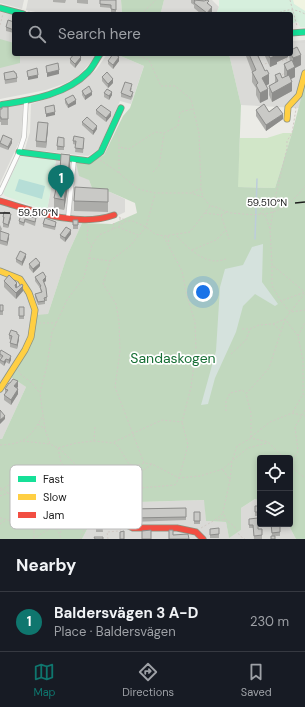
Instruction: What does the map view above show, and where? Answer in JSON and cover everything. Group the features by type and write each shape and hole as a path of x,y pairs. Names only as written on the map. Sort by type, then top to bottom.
{"street":[{"path":"2,8 16,12"},
{"path":"293,33 305,32"},
{"path":"0,105 26,101 70,85 88,72 99,56"},
{"path":"287,119 288,107 299,95 305,73"},
{"path":"0,193 19,152 24,136 26,101"},
{"path":"19,152 89,161 101,152 121,108"},
{"path":"68,218 74,160"},
{"path":"0,201 68,218 107,220 114,215"},
{"path":"0,271 20,279 29,292 35,310 31,337 26,350 0,389"},
{"path":"142,528 178,528 196,532 203,539"}],"path":[{"path":"143,12 156,0"},
{"path":"290,0 293,12"},
{"path":"0,25 2,8"},
{"path":"282,12 292,9 298,10 305,14"},
{"path":"293,12 298,29"},
{"path":"140,56 149,60 161,86 175,86 191,99 200,133 202,197"},
{"path":"276,59 279,62 290,56"},
{"path":"286,59 288,65"},
{"path":"260,66 258,63 262,65 269,62"},
{"path":"284,81 282,75 287,71"},
{"path":"290,312 272,286 270,230 274,198 287,148 287,141 292,133 296,109 292,103"},
{"path":"119,147 129,149 155,132 164,133 178,126 180,112 193,109"},
{"path":"112,128 119,136 119,173"},
{"path":"153,172 159,166 164,133"},
{"path":"96,157 119,173 138,189 155,193 191,194 202,197 210,206 218,206 227,212 259,215 273,213 296,198 305,186"},
{"path":"191,194 201,188"},
{"path":"144,463 115,387 120,352 119,322 116,304 103,284 110,261 130,246 146,227 155,193"},
{"path":"259,215 274,198"},
{"path":"114,229 114,215 126,221 133,221 146,227 154,234 164,236 190,232 210,206"},
{"path":"204,213 221,215 227,212"},
{"path":"265,214 270,230"},
{"path":"221,215 229,239"},
{"path":"120,218 120,225"},
{"path":"88,219 87,241 92,245"},
{"path":"50,444 45,429 40,393 47,365 52,332 67,300 84,277 92,245 99,235 118,227 126,221"},
{"path":"118,227 138,235"},
{"path":"192,250 216,240 226,230"},
{"path":"168,235 169,247"},
{"path":"176,235 184,244 207,259 216,261 226,259"},
{"path":"142,488 175,484 179,478 188,445 182,422 191,387 196,350 195,322 187,296 182,271 164,236"},
{"path":"88,258 110,261"},
{"path":"272,265 305,292"},
{"path":"281,301 305,292"},
{"path":"246,394 269,368 285,319 305,292"},
{"path":"290,312 305,310"},
{"path":"242,329 250,329 273,324 285,319"},
{"path":"217,520 223,512 230,480 232,461 237,446 251,438 270,422 292,413 303,394 303,360 298,336 285,319"},
{"path":"298,336 305,322"},
{"path":"34,323 57,323"},
{"path":"273,324 281,330"},
{"path":"231,354 246,340 250,329"},
{"path":"16,364 21,375 31,382 40,393"},
{"path":"226,411 226,401 230,393 242,390 246,394 251,413 251,438"},
{"path":"293,460 298,451 295,427 305,410"},
{"path":"292,413 305,416"},
{"path":"0,445 14,445 23,441 33,432 43,415"},
{"path":"58,448 76,443 94,441 114,443 162,420 182,422"},
{"path":"38,424 45,429"},
{"path":"94,441 95,427"},
{"path":"251,438 268,442 281,455"},
{"path":"23,441 50,444 58,448 76,465"},
{"path":"139,465 144,463 152,464 179,478 200,476 222,469 248,448 268,442"},
{"path":"114,443 118,446 129,464 132,465"},
{"path":"58,448 64,465"},
{"path":"142,472 152,464"},
{"path":"293,468 305,478"},
{"path":"222,469 230,480"},
{"path":"0,491 10,484"},
{"path":"0,488 9,493"},
{"path":"0,496 9,493"},
{"path":"223,512 226,520 234,526 240,536 245,539"},
{"path":"0,518 10,521"},
{"path":"0,524 6,520"},
{"path":"196,532 210,522 226,520"},
{"path":"33,539 49,529"},
{"path":"56,529 61,539"},
{"path":"59,533 62,529"},
{"path":"80,539 85,529"},
{"path":"108,539 108,532 120,531 122,529"},
{"path":"33,539 34,531"}],"shaded area":[{"path":"0,0 24,0 22,9 0,3"},
{"path":"28,0 121,0 122,12 36,12 26,10"},
{"path":"164,0 212,0 219,7 217,12 161,12"},
{"path":"219,0 293,0 294,4 305,11 305,27 300,27 298,22 293,23 293,12 217,12 219,7"},
{"path":"293,0 305,0 305,11 294,4"},
{"path":"0,12 12,15 12,56 96,56 78,76 66,83 46,90 0,99"},
{"path":"305,40 305,83 299,108 241,105 229,56 293,56 293,41"},
{"path":"293,43 305,43 305,55 293,55"},
{"path":"106,56 121,56 144,66 131,104 120,101 98,150 88,156 25,149 30,132 31,104 59,95 73,88 96,70"},
{"path":"23,104 21,138 0,183 0,107"},
{"path":"23,155 56,160 47,211 5,196 3,193 20,157"},
{"path":"56,160 76,162 89,180 92,188 110,192 125,199 125,212 111,219 69,217 47,211"},
{"path":"19,179 45,186 42,199 15,191"},
{"path":"0,203 63,221 82,223 67,256 48,314 33,338 28,351 11,377 26,387 2,439 0,439"},
{"path":"263,244 262,282 278,304 275,306 255,294 243,306 236,332 215,378 208,404 201,405 216,351 220,287 225,269 243,265 252,247"},
{"path":"255,499 257,500 257,527 290,527 296,539 82,539 87,529 142,529 142,502 205,500 206,521 226,522 229,537 241,530 241,508"},
{"path":"151,530 168,530 168,539 152,539"},
{"path":"125,531 141,531 142,539 125,539"}],"green space":[{"path":"121,0 164,0 161,12 122,12"},
{"path":"0,39 12,42 12,56 20,56 20,63 0,68"},
{"name":"Sandaskogen","path":"121,56 229,56 241,105 238,187 275,188 292,133 305,83 305,539 296,539 290,527 293,527 293,455 257,455 257,500 255,499 241,508 241,530 229,538 226,522 206,521 204,500 142,502 142,465 10,465 10,529 87,529 82,539 0,539 0,439 2,439 26,387 11,377 28,351 33,338 37,315 48,314 67,256 82,223 112,224 137,213 135,203 110,192 92,188 89,180 79,176 76,162 89,162 104,155 123,116 130,108 144,66"},
{"path":"283,133 292,133 275,188 237,187 240,138 267,138"}],"building":[{"path":"100,0 116,0 116,10 111,9 111,5 100,4"},
{"path":"194,0 207,0 209,1 207,3 212,7 208,12 206,12 194,3"},
{"path":"8,20 12,21 12,29 6,27"},
{"path":"297,47 301,55 293,58 293,49"},
{"path":"72,56 81,57 75,64 70,59"},
{"path":"112,56 119,57 113,65 108,61"},
{"path":"250,56 258,56 265,71 267,70 269,74 262,78 268,89 260,93 256,85 258,83 252,72 256,70"},
{"path":"292,60 295,67 287,71 284,64"},
{"path":"58,63 59,70 47,73 46,66"},
{"path":"37,68 38,75 28,77 27,71"},
{"path":"14,71 17,78 5,80 4,73"},
{"path":"107,72 113,79 108,84 102,77"},
{"path":"280,73 282,78 289,75 292,82 272,93 269,86 278,81 275,75"},
{"path":"125,82 132,84 130,91 133,92 131,97 121,93"},
{"path":"89,86 92,92 85,96 82,91"},
{"path":"107,89 112,92 109,96 104,93"},
{"path":"73,95 76,100 68,105 65,99"},
{"path":"264,104 269,112 277,106 283,114 266,125 256,110"},
{"path":"54,105 55,112 46,114 45,107"},
{"path":"101,105 111,112 106,118 96,110"},
{"path":"2,107 8,107 8,119 1,119 0,117 0,109 2,109"},
{"path":"87,117 97,126 93,131 82,122"},
{"path":"38,122 48,123 46,142 36,141"},
{"path":"3,135 12,139 8,147 0,143"},
{"path":"74,136 84,138 83,149 75,148 76,141 73,141"},
{"path":"58,137 64,138 64,147 57,146"},
{"path":"61,154 70,155 64,200 54,198 60,171"},
{"path":"75,187 108,189 108,202 74,201"},
{"path":"4,212 11,214 8,225 3,223"},
{"path":"22,212 36,218 35,222 25,219 24,223 19,221"},
{"path":"45,218 56,222 55,227 43,224"},
{"path":"73,220 78,220 78,225 73,225"},
{"path":"66,227 71,230 65,238 60,235"},
{"path":"0,231 9,234 7,242 0,240"},
{"path":"20,251 26,254 22,262 16,259"},
{"path":"36,258 40,263 33,269 29,264"},
{"path":"43,272 46,277 43,280 47,297 44,298 45,301 38,302 35,294 42,292 41,286 35,277"},
{"path":"9,275 17,283 15,285 16,288 22,284 23,286 16,293 4,281"},
{"path":"0,305 3,305 3,311 0,311"},
{"path":"19,307 24,307 24,316 19,316"},
{"path":"11,330 17,332 19,335 17,345 10,343 12,336 9,335"},
{"path":"1,350 11,356 9,360 6,359 4,362 0,360 3,356 0,354"},
{"path":"13,379 18,381 14,386 18,389 11,400 4,395 8,390 5,389"},
{"path":"0,410 5,416 0,420"},
{"path":"255,506 257,506 257,512 255,512"},
{"path":"186,508 186,517 142,518 142,509"},
{"path":"194,512 200,512 200,521 194,521"},
{"path":"257,518 257,527 258,529 262,529 262,535 254,536 253,525 249,525 249,519"},
{"path":"271,527 280,527 280,532 272,533"},
{"path":"219,528 219,534 210,535 210,529"},
{"path":"151,530 151,539 142,539 142,531"},
{"path":"169,530 173,530 173,535 188,534 189,539 169,539"},
{"path":"124,531 124,539 120,539 120,532"},
{"path":"271,536 275,536 275,539 271,539"},
{"path":"94,537 103,537 103,539 95,539"}],"waterway":[{"path":"255,239 257,179"}],"traffic: fast":[{"path":"0,8 15,12"},
{"path":"293,33 305,32"},
{"path":"0,105 47,95 69,86 88,72 99,56"},
{"path":"19,152 89,161 101,152 121,108"}],"traffic: slow":[{"path":"287,119 288,107 299,95 305,73"},
{"path":"0,271 20,279 29,293 35,310 31,337 25,350 0,389"}],"traffic: jam":[{"path":"0,201 57,217 71,219 100,219 114,215"},
{"path":"142,528 177,528 196,532 203,539"}],"place":[{"name":"Baldersvägen 3 A-D","path":"61,198"}]}
